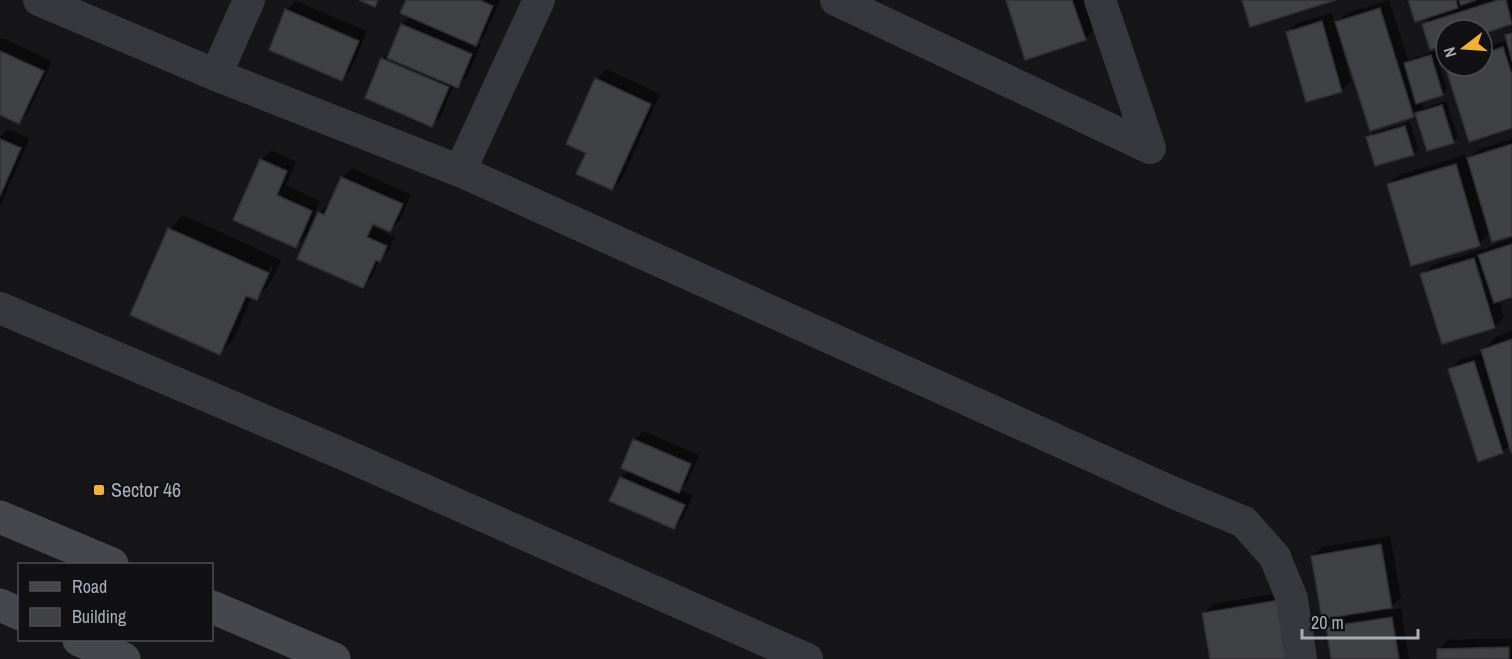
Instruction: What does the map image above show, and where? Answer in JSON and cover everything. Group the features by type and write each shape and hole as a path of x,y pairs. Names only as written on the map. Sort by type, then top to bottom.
{"main road":[{"path":"0,517 110,563"},
{"path":"0,605 18,613"},
{"path":"213,607 334,659"}],"street":[{"path":"39,0 216,75 460,171 1174,493 1244,522 1275,557 1292,599 1301,659"},
{"path":"216,75 249,0"},
{"path":"460,171 539,0"},
{"path":"852,4 1150,148 1100,0"},
{"path":"0,308 343,454 807,659"}],"building":[{"path":"359,0 378,0 375,7"},
{"path":"406,0 480,0 493,6 476,46 400,13"},
{"path":"1006,0 1072,0 1086,40 1025,60"},
{"path":"1242,0 1336,0 1250,27"},
{"path":"1408,0 1456,0 1458,8 1415,22"},
{"path":"1459,0 1476,0 1461,5"},
{"path":"1498,0 1506,0 1512,24 1494,30 1494,18 1441,18"},
{"path":"1380,8 1414,117 1370,131 1335,22"},
{"path":"285,9 359,41 342,81 269,50"},
{"path":"1434,20 1434,49 1430,50 1422,24"},
{"path":"1322,21 1342,92 1306,102 1286,32"},
{"path":"401,24 472,54 458,88 387,58"},
{"path":"1512,33 1512,61 1505,35"},
{"path":"1503,47 1512,75 1512,128 1469,142 1449,78 1494,78 1494,50"},
{"path":"0,51 44,71 19,124 0,115"},
{"path":"1431,55 1434,78 1438,78 1443,95 1416,104 1404,63"},
{"path":"381,58 449,87 432,127 365,98"},
{"path":"595,78 651,104 612,190 576,174 586,153 566,144"},
{"path":"1442,105 1454,143 1427,151 1415,113"},
{"path":"1405,126 1414,155 1375,166 1366,137"},
{"path":"0,139 21,148 0,196"},
{"path":"1512,144 1512,236 1492,242 1467,158"},
{"path":"260,159 287,171 277,195 312,211 296,248 233,220"},
{"path":"1456,164 1480,246 1411,266 1387,184"},
{"path":"341,177 403,204 390,232 373,224 367,237 387,246 380,262 376,260 363,288 297,259 318,212 324,215"},
{"path":"168,228 269,273 257,300 246,296 220,355 130,315"},
{"path":"1512,244 1512,297 1494,303 1478,255"},
{"path":"1474,258 1495,328 1442,344 1420,274"},
{"path":"1512,339 1512,451 1511,452 1481,350"},
{"path":"1474,361 1503,453 1478,462 1448,369"},
{"path":"633,439 691,464 679,493 621,468"},
{"path":"620,477 685,505 674,529 609,501"},
{"path":"1381,544 1392,608 1322,619 1311,556"},
{"path":"1285,599 1295,659 1210,659 1202,613"},
{"path":"1392,617 1399,659 1331,659 1326,627"},
{"path":"1509,647 1509,659 1437,659 1437,649"}],"place":[{"name":"Sector 46","path":"99,490"}]}
